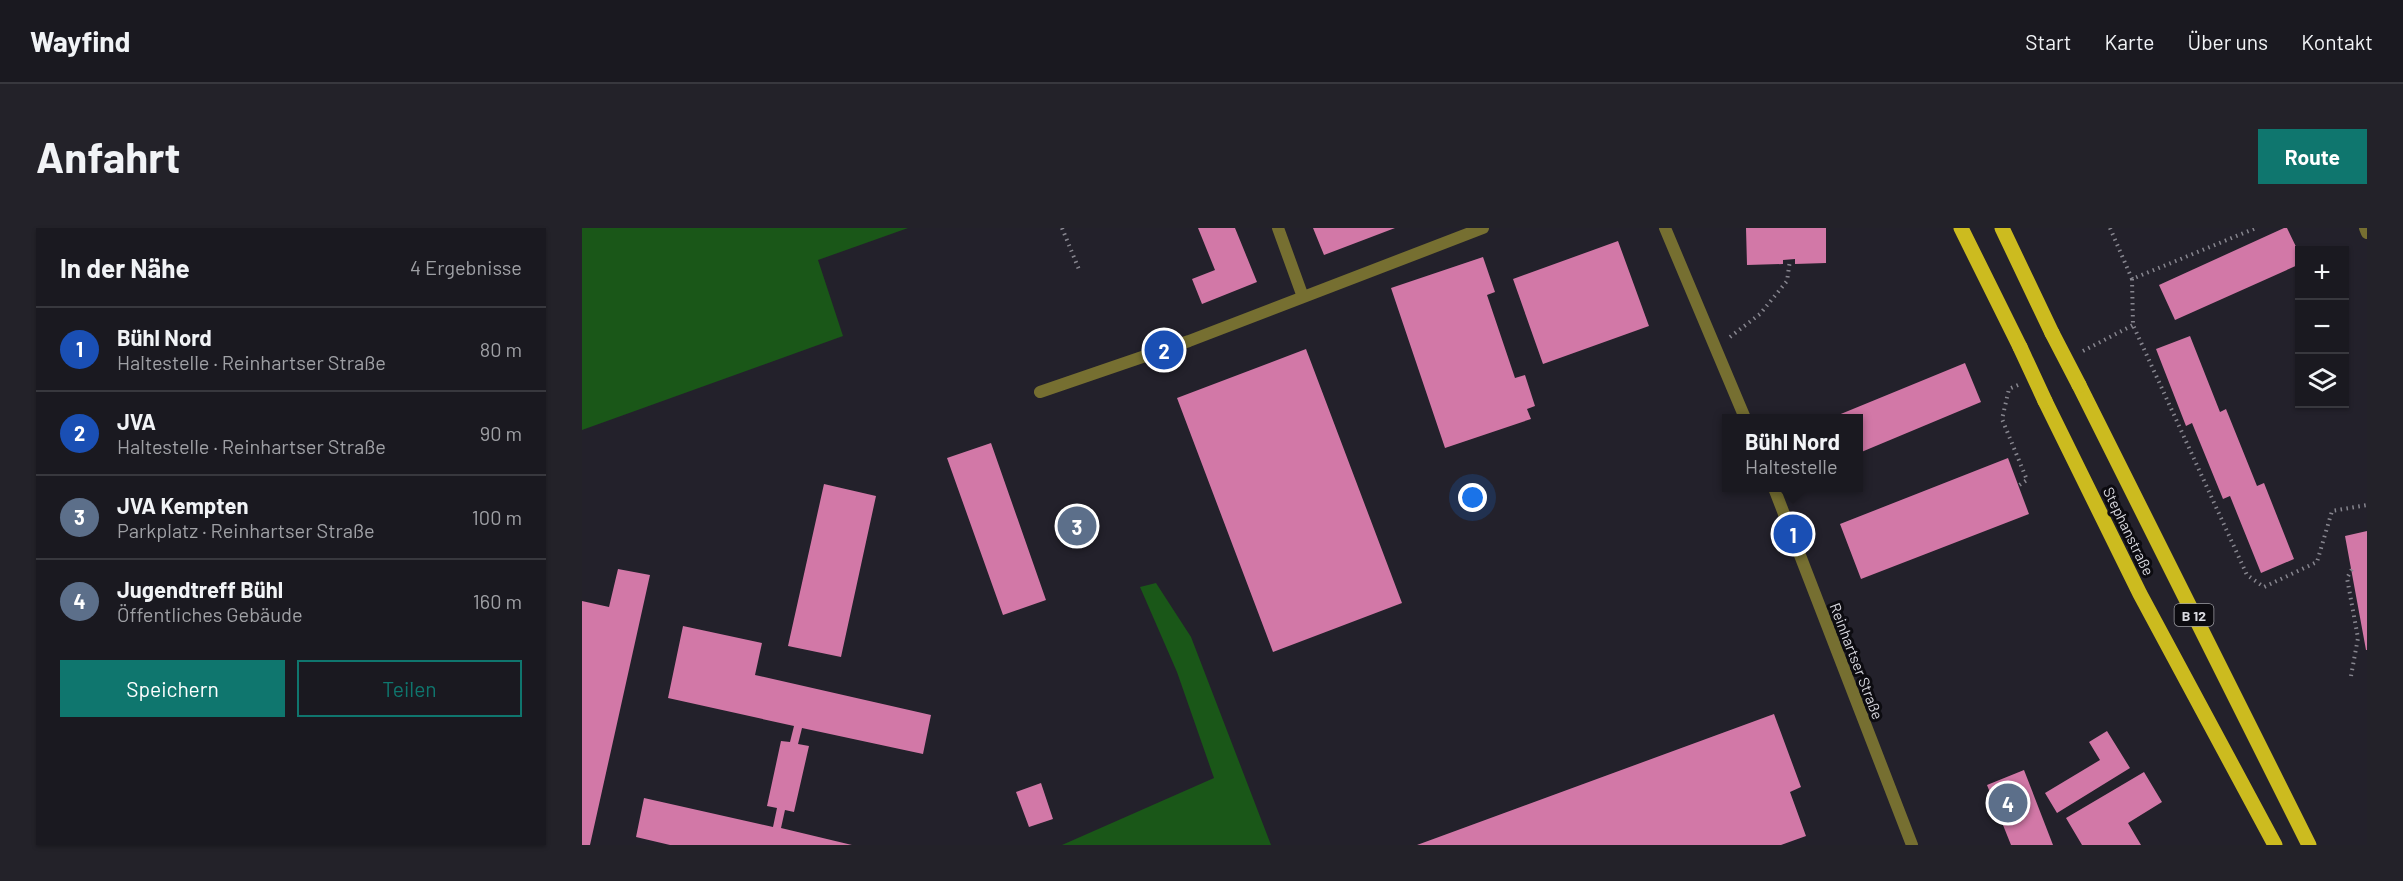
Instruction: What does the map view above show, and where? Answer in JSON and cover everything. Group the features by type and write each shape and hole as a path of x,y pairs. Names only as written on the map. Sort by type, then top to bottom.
{"main road":[{"name":"Stephanstraße","path":"1961,228 2140,594 2274,845"},
{"name":"Stephanstraße","path":"2002,228 2052,333 2308,845"}],"street":[{"path":"1278,228 1303,297"},
{"path":"1040,392 1189,341 1483,228"},
{"path":"1665,228 1743,414"},
{"path":"2365,228 2367,233"},
{"name":"Reinhartser Straße","path":"1776,492 1912,845"}],"path":[{"path":"1062,228 1080,272"},
{"path":"2110,228 2132,279 2133,325 2247,575 2264,587 2317,562 2332,512 2367,505"},
{"path":"2132,279 2256,228"},
{"path":"1715,348 1760,314 1788,281 1790,260"},
{"path":"2091,347 2133,325"},
{"path":"2002,419 2027,480 2018,486"},
{"path":"2351,676 2358,638 2347,578 2352,570"}],"green space":[{"path":"582,228 908,228 818,260 843,336 582,430"},
{"path":"1156,583 1191,637 1271,845 1062,845 1214,778 1177,672 1140,587"}],"building":[{"path":"1198,228 1235,228 1257,282 1202,304 1192,279 1215,270"},
{"path":"1313,228 1395,228 1324,255"},
{"path":"1746,228 1826,228 1826,263 1795,264 1795,259 1783,260 1783,264 1747,265"},
{"path":"2284,228 2287,228 2296,246 2295,266 2175,320 2159,285"},
{"path":"1618,241 1649,326 1543,364 1513,279"},
{"path":"1483,257 1495,292 1487,295 1515,378 1525,375 1535,406 1527,409 1531,419 1445,448 1391,288"},
{"path":"2190,336 2220,412 2226,409 2257,486 2264,483 2294,559 2261,573 2230,496 2223,499 2192,423 2186,426 2156,349"},
{"path":"1306,349 1402,603 1273,652 1177,398"},
{"path":"1965,363 1981,402 1863,451 1863,414 1841,414"},
{"path":"991,443 1046,600 1003,615 947,458"},
{"path":"2008,458 2029,514 1861,579 1840,524"},
{"path":"824,484 876,496 841,657 788,646"},
{"path":"2367,531 2367,650 2366,650 2345,536"},
{"path":"618,569 650,575 590,845 582,845 582,601 609,607"},
{"path":"683,626 762,643 755,675 931,715 923,754 802,728 798,744 809,746 794,812 785,810 781,828 852,845 670,845 636,837 644,798 773,827 777,808 767,806 781,741 790,742 794,726 668,698"},
{"path":"1774,714 1801,787 1790,792 1806,836 1781,845 1417,845"},
{"path":"2107,731 2130,768 2057,813 2045,793 2100,760 2089,742"},
{"path":"2024,770 2053,845 2011,845 1987,785"},
{"path":"2144,772 2162,802 2128,823 2141,845 2082,845 2066,818"},
{"path":"1041,783 1053,819 1029,827 1016,792"}],"place":[{"name":"JVA","path":"1164,350"},
{"name":"JVA Kempten","path":"1077,526"},
{"name":"Bühl Nord","path":"1793,534"},
{"name":"Jugendtreff Bühl","path":"2008,803"}]}
